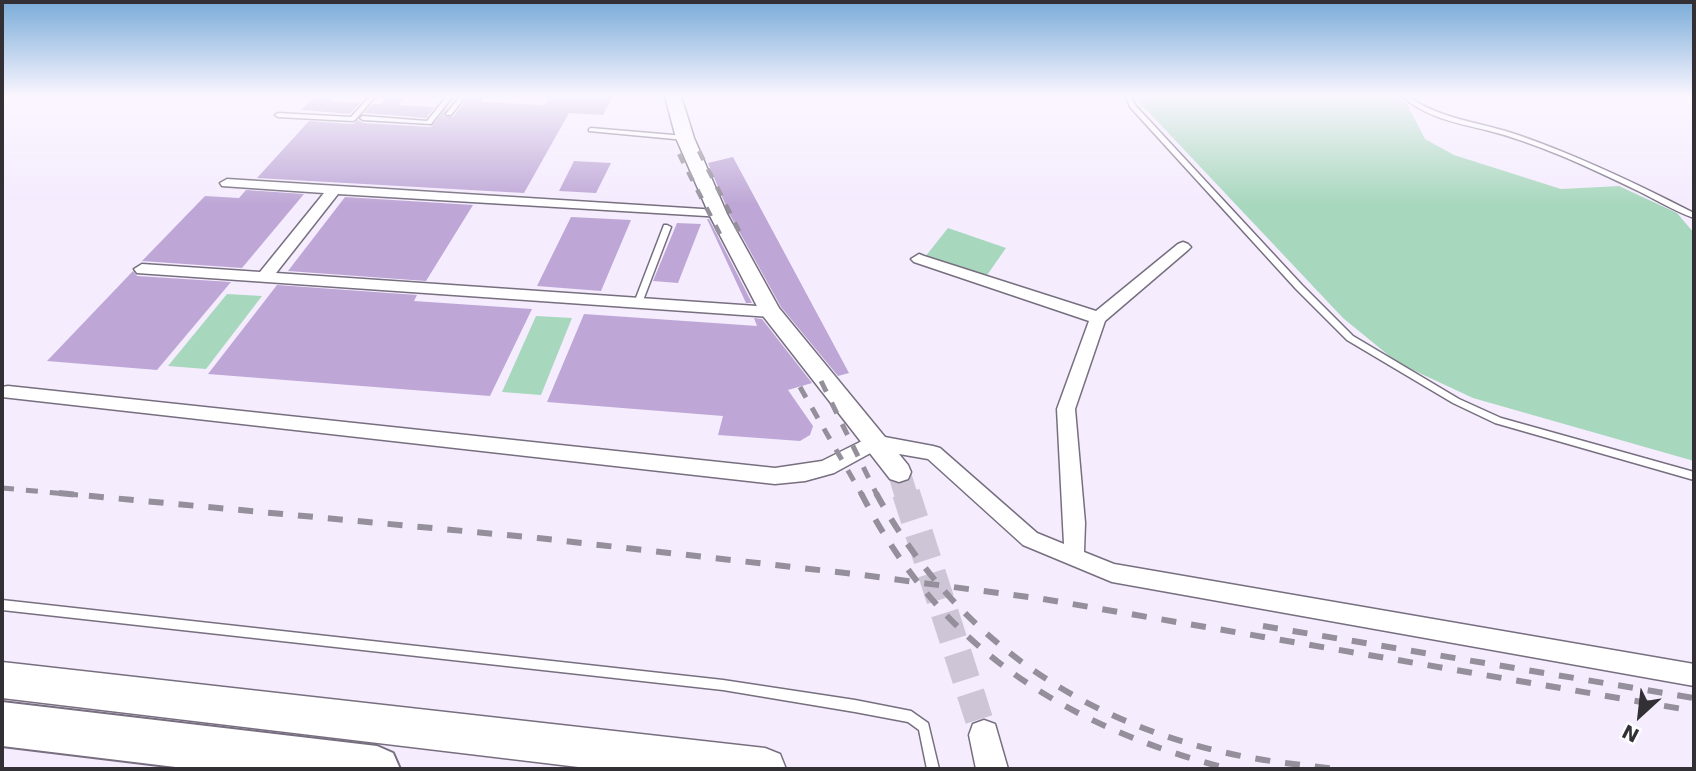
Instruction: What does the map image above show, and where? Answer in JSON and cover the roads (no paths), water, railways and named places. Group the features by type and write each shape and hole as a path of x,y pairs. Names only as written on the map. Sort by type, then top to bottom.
{"highway":[{"path":"2,680 765,769"},
{"path":"2,724 377,769"}],"street":[{"path":"683,132 718,214 771,312 899,472"},
{"path":"226,183 718,214"},
{"path":"264,277 334,190"},
{"path":"1074,557 1075,523 1066,409 1070,392 1098,318 1183,247"},
{"path":"919,260 1098,318"},
{"path":"142,269 771,312"},
{"path":"8,392 775,476 808,474 834,467 874,442 933,453 1030,539 1112,573 1694,675"},
{"path":"984,735 992,769"}],"lane":[{"path":"614,132 685,138"},
{"path":"1156,132 1299,287 1350,338 1456,401 1498,421 1694,476"},
{"path":"1500,132 1589,164 1694,216"},
{"path":"638,303 667,227"},
{"path":"2,606 670,679 855,706 911,718 924,727 933,769"}],"tunnel":[{"path":"899,472 906,495"},
{"path":"906,493 984,735"}],"railway":[{"path":"699,151 742,237"},
{"path":"679,154 724,242"},
{"path":"821,381 876,493"},
{"path":"800,387 862,495"},
{"path":"2,488 78,495"},
{"path":"59,493 538,538 919,583"},
{"path":"861,493 893,548 919,583"},
{"path":"876,493 907,543 940,585"},
{"path":"919,583 940,585"},
{"path":"919,583 969,637 1013,673 1061,704 1113,730 1229,769"},
{"path":"940,585 1043,599 1694,711"},
{"path":"940,585 980,627 1022,662 1068,692 1118,718 1171,738 1227,753 1337,769"},
{"path":"1263,626 1694,698"}]}
